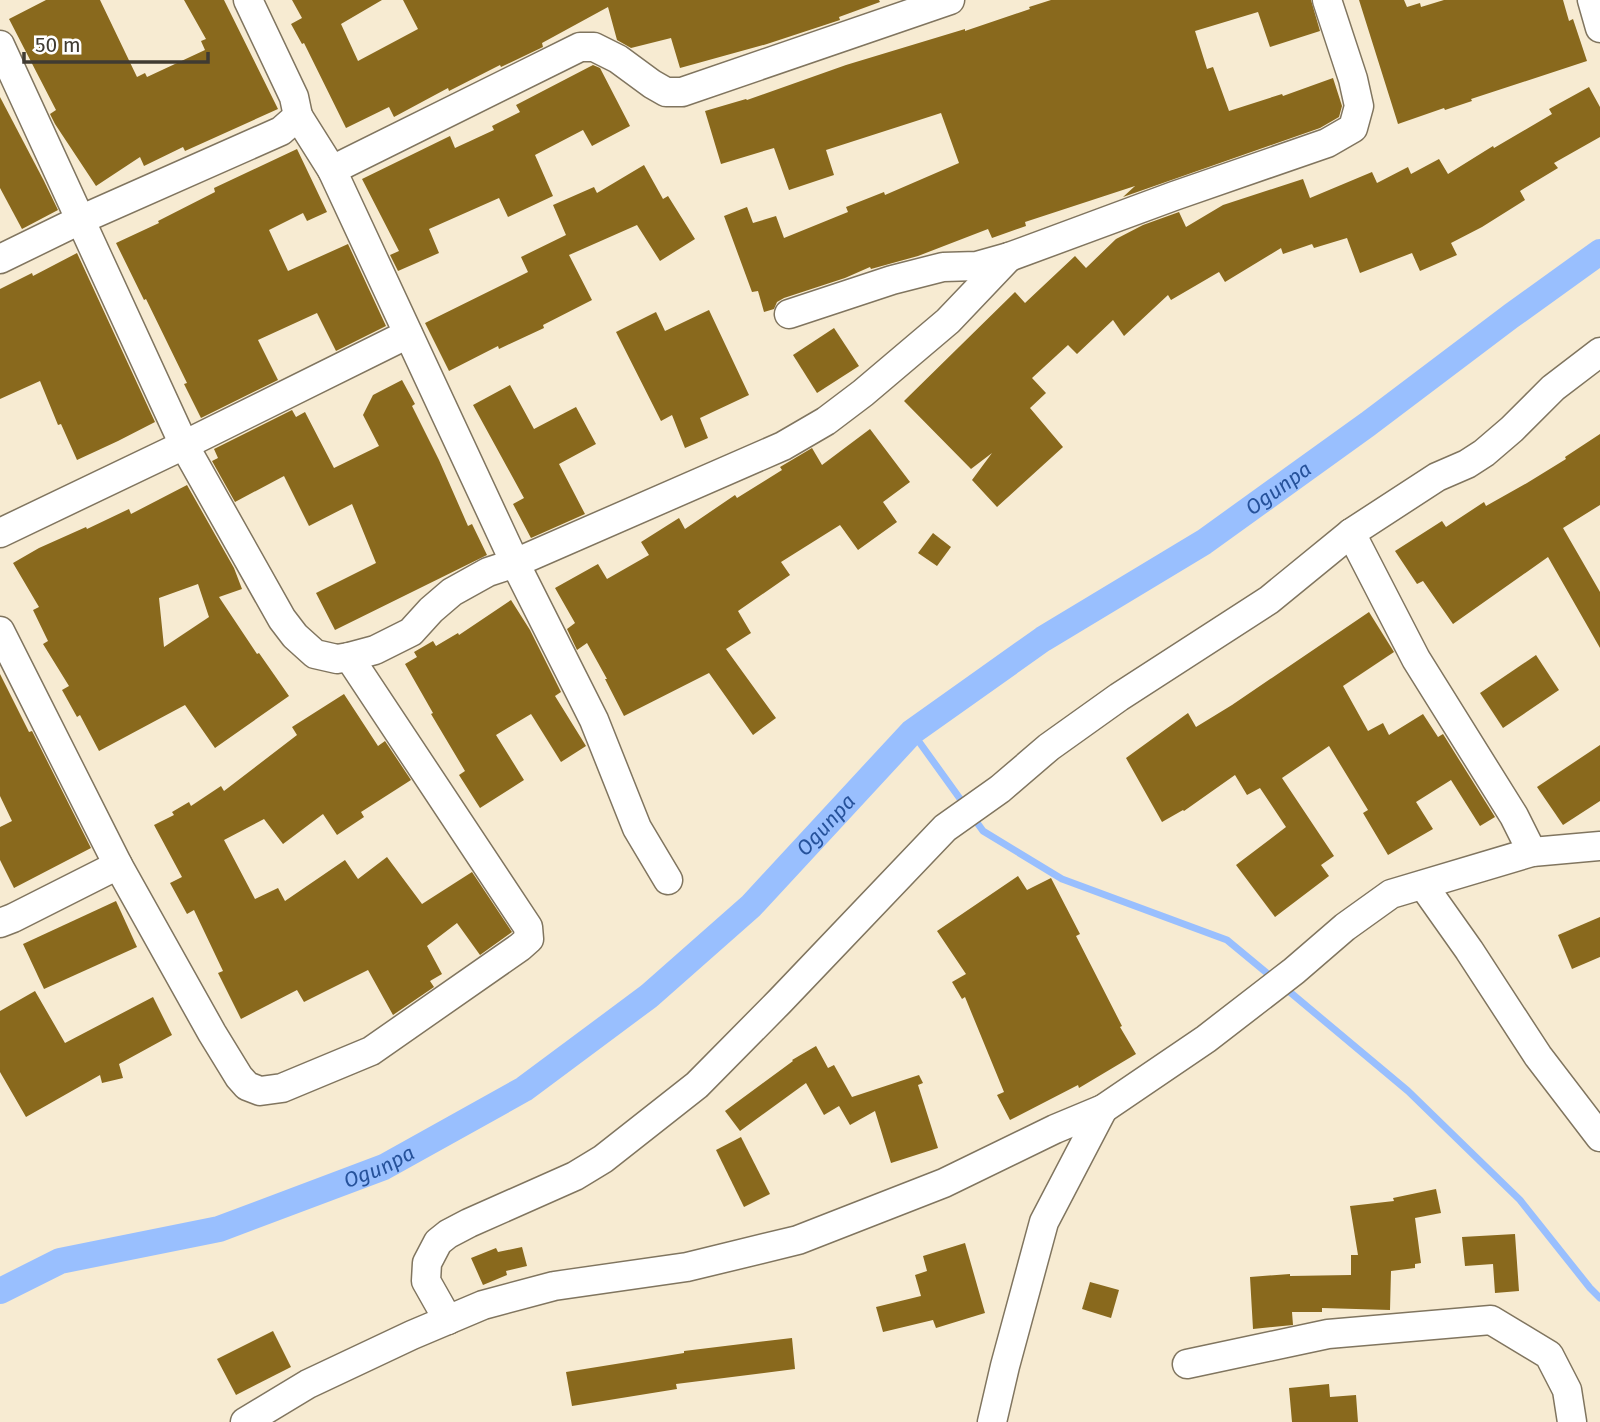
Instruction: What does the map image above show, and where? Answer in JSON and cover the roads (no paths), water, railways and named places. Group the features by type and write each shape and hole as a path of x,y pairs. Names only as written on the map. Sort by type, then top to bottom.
{"street":[{"path":"248,0 294,97 298,116 332,170 515,563 594,720 638,828 668,880"},
{"path":"332,170 580,47 594,47 618,58 666,92 682,92 950,0"},
{"path":"789,314 918,273 943,267 977,266 1009,257 1174,195 1327,144 1353,128 1359,106 1327,0"},
{"path":"1592,0 1600,28"},
{"path":"0,45 184,445 282,620 295,636 315,653 337,659 375,650 411,632 452,592 488,572 515,563 783,446 826,421 948,321 1009,257"},
{"path":"0,259 80,220 281,131 298,116"},
{"path":"0,533 408,334"},
{"path":"448,1320 426,1281 427,1263 438,1242 469,1223 575,1176 603,1160 697,1085 945,828 1000,789 1049,747 1119,697 1269,600 1351,533 1437,477 1484,453 1553,388 1600,352"},
{"path":"1351,533 1416,659 1514,816 1532,852"},
{"path":"0,631 118,866 212,1034 239,1077 247,1086 260,1091 282,1088 371,1051 529,939 528,927 349,657"},
{"path":"245,1422 308,1384 483,1305 554,1286 687,1267 798,1240 944,1183 1055,1129 1103,1109 1206,1039 1294,971 1345,927 1391,894 1532,852 1600,846"},
{"path":"0,923 118,866"},
{"path":"1423,885 1538,1056 1600,1138"},
{"path":"992,1422 1044,1222 1103,1109"},
{"path":"1187,1364 1328,1334 1491,1320 1549,1355 1567,1390 1572,1422"}],"waterway":[{"name":"Ogunpa","path":"0,1291 60,1261 219,1229 384,1167 524,1089 649,996 751,906 912,732 1043,639 1204,542 1600,252"},
{"path":"912,732 966,807"},
{"path":"973,817 983,831 1062,879 1227,940 1273,978"},
{"path":"1285,988 1408,1091 1520,1200 1600,1298"}]}
